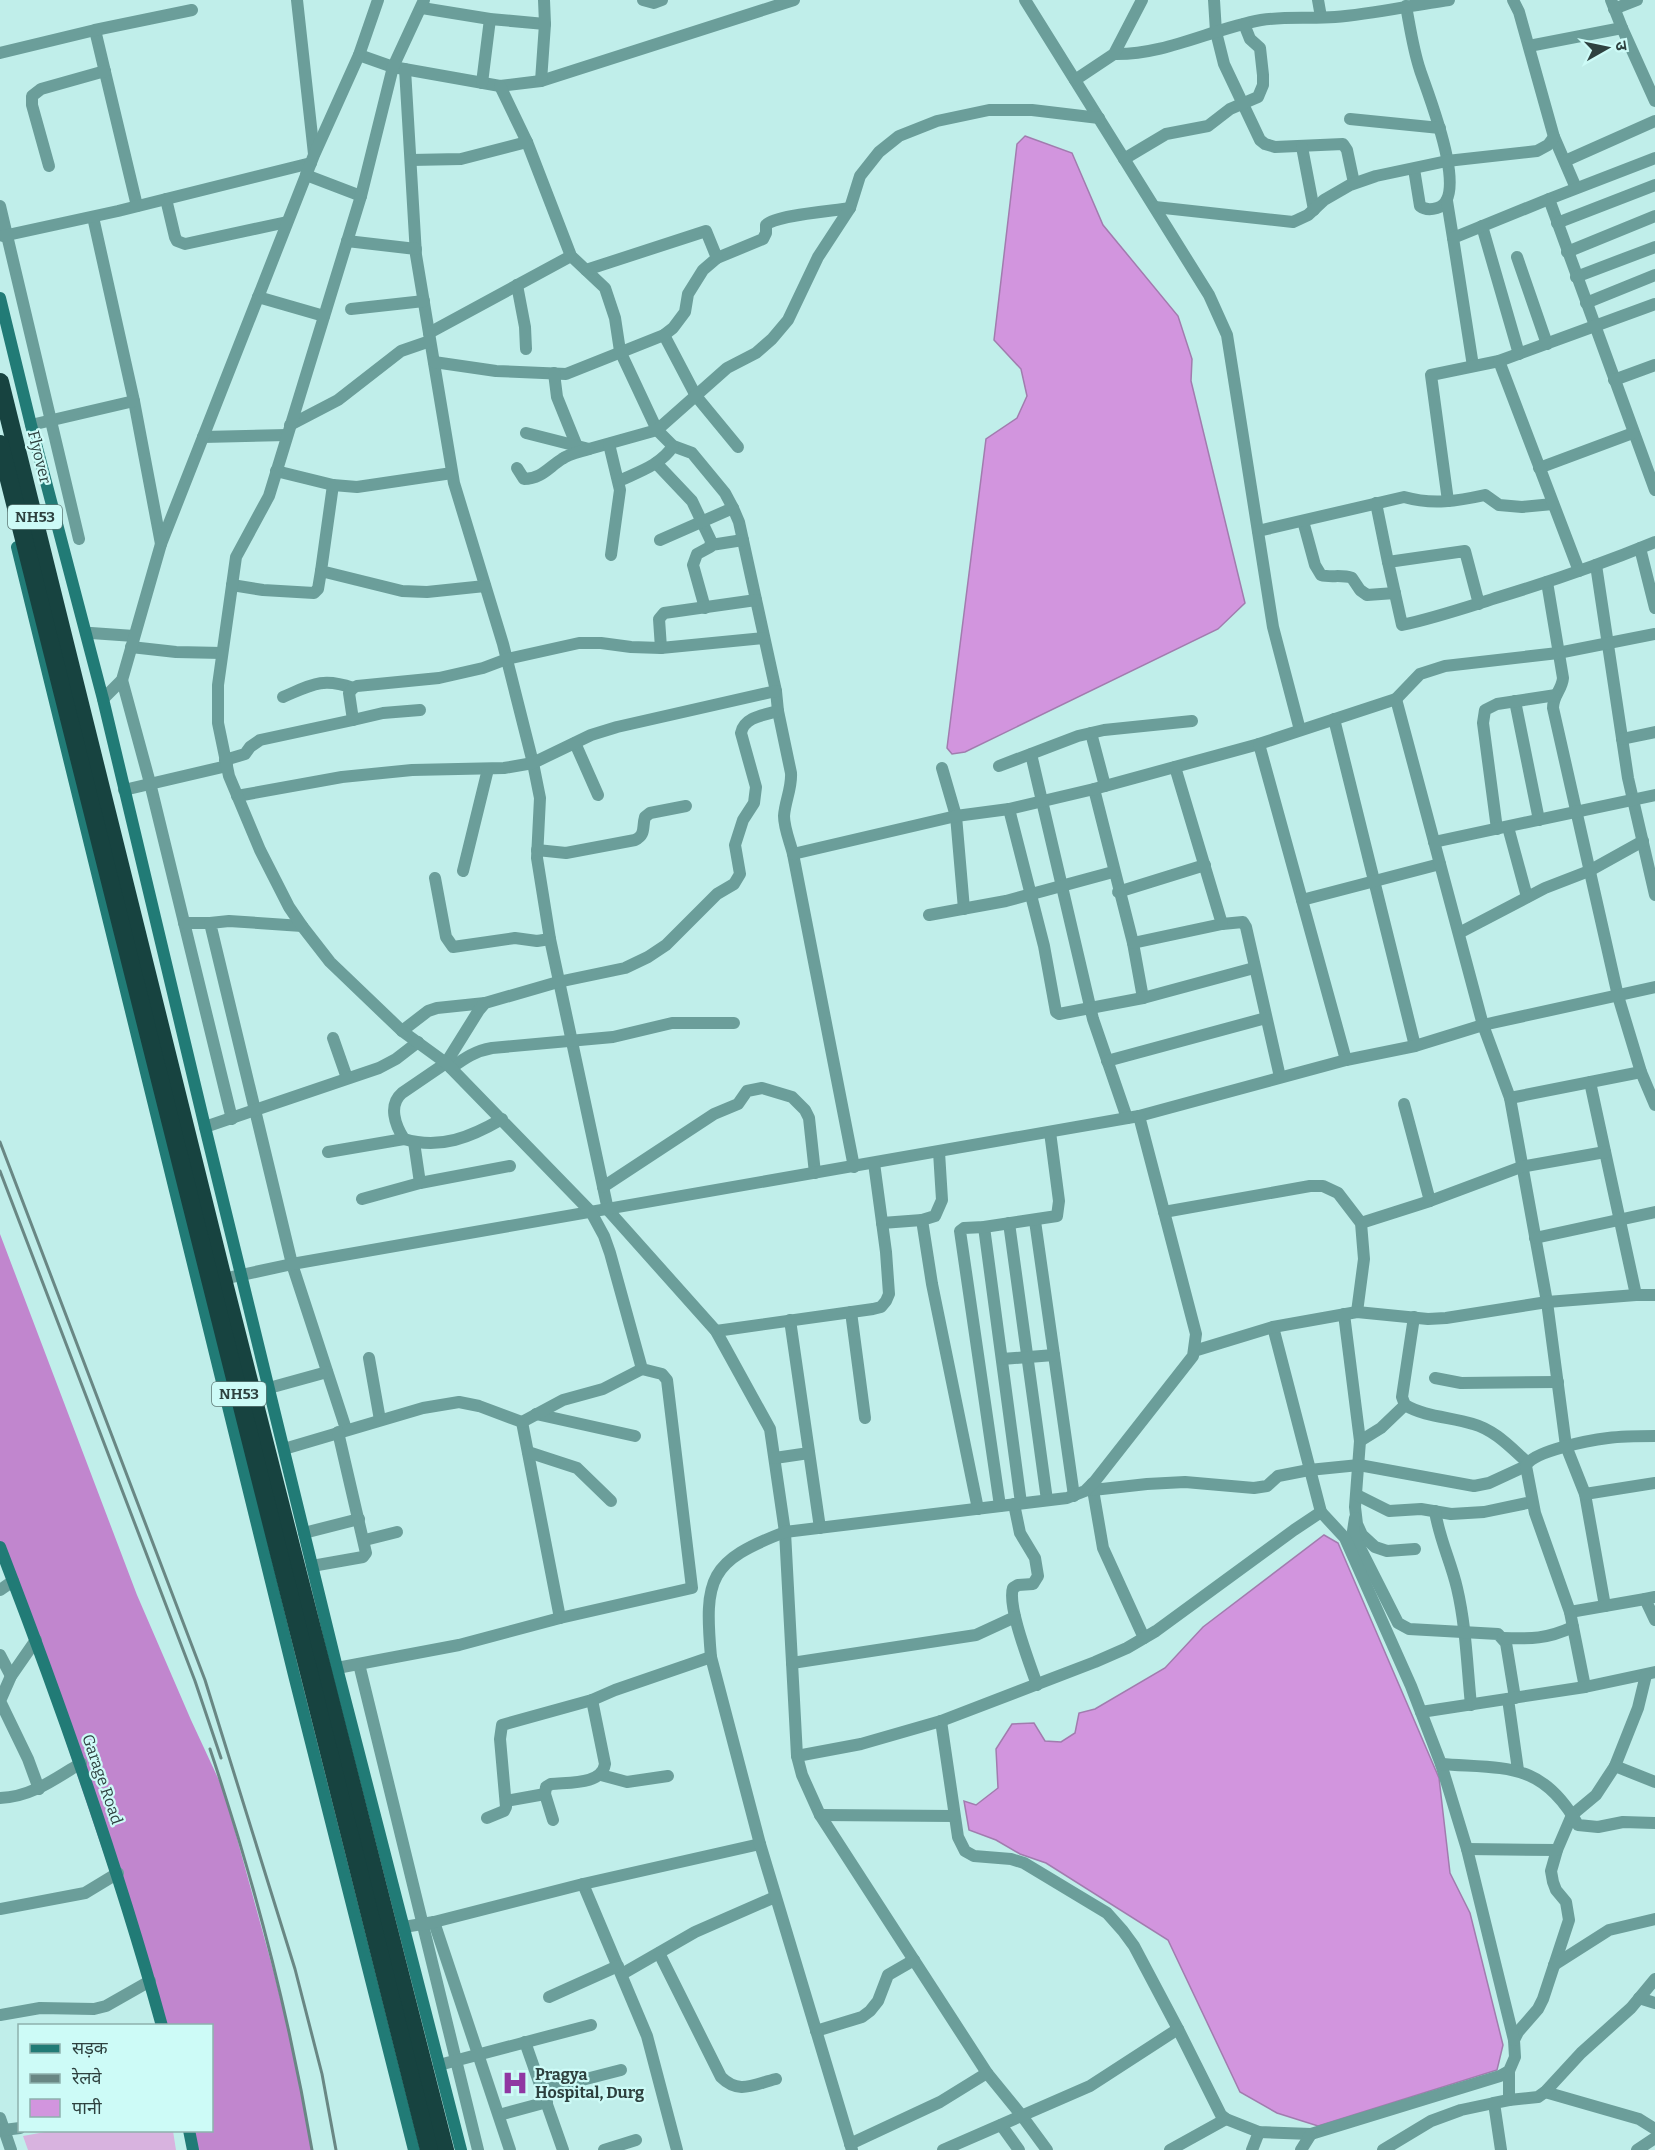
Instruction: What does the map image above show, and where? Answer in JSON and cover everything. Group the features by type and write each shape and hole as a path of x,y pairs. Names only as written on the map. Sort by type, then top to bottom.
{"highway":[{"name":"Flyover","path":"0,382 223,1279"},
{"name":"NH53","path":"0,444 45,639 429,2150"},
{"name":"NH53","path":"223,1279 349,1744 446,2150"}],"street":[{"path":"297,0 312,159"},
{"path":"232,1119 150,783 122,681 161,544 312,159 359,55 378,0"},
{"path":"540,81 545,24 544,0"},
{"path":"643,0 654,3 662,0"},
{"path":"359,55 399,68 500,86 540,81 794,0"},
{"path":"1025,0 1209,295 1227,335 1273,627 1300,730"},
{"path":"1075,80 1114,54 1142,0"},
{"path":"1214,0 1216,32 1224,64 1260,140 1275,147 1343,144 1347,150 1354,183"},
{"path":"1318,0 1321,17"},
{"path":"1114,54 1156,51 1263,20 1336,17 1388,4 1406,6 1449,0"},
{"path":"1513,0 1519,12 1555,139 1576,188"},
{"path":"1637,0 1612,4 1654,98"},
{"path":"545,24 490,19 423,4 399,68 269,496 236,557 218,685 218,723 226,763 237,796 260,850 289,907 302,926 330,962 402,1031 449,1066 591,1212 610,1252 642,1369"},
{"path":"1406,6 1419,68 1440,128 1448,161 1453,238 1473,366"},
{"path":"0,53 192,10"},
{"path":"482,83 490,19"},
{"path":"1124,159 1166,134 1213,124 1230,109 1258,97 1263,85 1260,48 1250,39 1244,24"},
{"path":"1529,46 1622,28"},
{"path":"95,30 137,206"},
{"path":"399,68 411,160 416,249 452,473 507,659 533,763 540,798 537,858 550,939 608,1210 716,1331 767,1421 772,1438 785,1532 797,1756 802,1775 820,1815 987,2073 1047,2150"},
{"path":"49,166 32,105 32,96 41,89 105,71"},
{"path":"500,86 527,142 571,256 605,288 615,318 620,351 657,430 673,446 692,453 725,493 733,508 743,540 776,691 792,781 784,815 854,1167"},
{"path":"516,468 524,479 536,477 547,472 563,458 657,430 714,378 727,368 756,353 788,320 818,257 850,208 860,176 879,152 899,136 937,121 988,110 1032,110 1099,118"},
{"path":"1350,119 1440,128"},
{"path":"1565,161 1655,122"},
{"path":"1155,207 1296,221 1314,210 1324,200 1354,183 1376,176 1448,161 1537,151 1548,146 1555,139"},
{"path":"411,160 461,159 527,142"},
{"path":"1302,147 1314,210"},
{"path":"1453,238 1655,158"},
{"path":"4,235 166,199 312,159"},
{"path":"1414,169 1419,204 1422,208 1437,208 1444,205 1450,212"},
{"path":"306,175 361,196"},
{"path":"1557,223 1655,185"},
{"path":"166,199 175,237 177,241 185,244 287,222"},
{"path":"1549,199 1614,380 1650,467 1655,490"},
{"path":"0,206 4,235 79,539"},
{"path":"434,362 496,371 566,374 664,335 673,328 685,312 688,294 703,270 717,258 763,239 766,225 769,222 850,208"},
{"path":"1567,252 1655,216"},
{"path":"93,217 134,401 161,544"},
{"path":"1482,226 1519,354"},
{"path":"586,270 706,231 717,258"},
{"path":"347,241 416,249"},
{"path":"1576,278 1655,247"},
{"path":"203,437 289,430 338,400 401,351 430,337 571,256"},
{"path":"1517,257 1547,344"},
{"path":"1586,303 1655,275"},
{"path":"517,285 525,327 526,349"},
{"path":"258,297 324,316"},
{"path":"0,298 103,699 123,790 242,1274 337,1668 349,1744 404,1927 461,2150"},
{"path":"351,309 424,301"},
{"path":"1448,501 1431,375 1499,361 1655,304"},
{"path":"664,335 696,396 738,447"},
{"path":"1499,361 1580,572"},
{"path":"1614,380 1655,365"},
{"path":"554,373 557,397 576,444"},
{"path":"31,425 134,401"},
{"path":"526,433 589,449"},
{"path":"1539,468 1634,433"},
{"path":"609,444 619,481 619,503 611,555"},
{"path":"619,481 667,456 673,446"},
{"path":"656,463 692,501 703,521 711,545"},
{"path":"276,471 333,485 357,487 452,473"},
{"path":"0,478 45,639 294,1675 414,2150"},
{"path":"232,585 263,590 311,593 318,589 333,485"},
{"path":"1258,531 1404,497 1422,502 1448,501 1485,495 1499,505 1522,507 1553,504"},
{"path":"1376,503 1402,625 1430,619 1580,572 1655,542"},
{"path":"660,540 733,508"},
{"path":"1303,520 1315,565 1321,575 1328,577 1341,575 1352,578 1360,590 1367,595 1395,593"},
{"path":"705,608 693,565 697,554 711,545 743,540"},
{"path":"1640,548 1655,609"},
{"path":"1388,562 1465,551 1479,604"},
{"path":"1596,565 1622,739 1655,895"},
{"path":"321,571 402,591 427,592 485,586"},
{"path":"1547,582 1563,678 1562,687 1553,701 1553,708 1618,996 1641,1072 1655,1105"},
{"path":"661,648 659,624 660,616 664,613 756,600"},
{"path":"91,633 176,652 222,653"},
{"path":"793,854 956,816 1010,809 1099,788 1259,744 1396,699 1420,674 1445,666 1558,653 1655,634"},
{"path":"283,697 326,681 353,688 439,678 474,671 507,659 579,644 601,643 637,648 661,648 764,638"},
{"path":"103,699 122,681"},
{"path":"353,688 349,693 353,720"},
{"path":"237,796 342,777 412,770 488,769 533,763 591,735 639,721 776,691"},
{"path":"1527,897 1503,828 1483,716 1490,706 1556,695"},
{"path":"1396,699 1484,1025 1510,1098 1547,1302 1566,1446 1585,1494 1605,1606"},
{"path":"1515,701 1539,820"},
{"path":"123,790 226,763 246,754 250,747 260,740 383,713 420,710"},
{"path":"402,1031 428,1011 437,1008 485,1003 558,982 625,968 666,945 717,894 738,879 740,868 735,856 735,845 743,820 754,802 756,787 741,733 742,727 749,720 778,711"},
{"path":"1334,719 1414,1046"},
{"path":"999,766 1055,743 1091,733 1192,721"},
{"path":"1622,739 1655,732"},
{"path":"1091,733 1113,872 1133,943 1143,998"},
{"path":"575,743 598,795"},
{"path":"1259,744 1346,1060"},
{"path":"1031,754 1093,1019 1107,1061 1133,1117 1164,1212 1196,1334 1193,1356 1093,1487 1103,1548 1144,1638"},
{"path":"1175,767 1222,924"},
{"path":"942,768 956,816 964,909"},
{"path":"463,872 488,769"},
{"path":"1434,842 1655,795"},
{"path":"537,850 566,853 635,840 640,838 645,817 650,813 686,806"},
{"path":"1010,809 1044,946 1056,1012 1065,1014 1143,998 1254,968"},
{"path":"1459,933 1545,888 1589,871 1643,841"},
{"path":"1302,900 1440,864"},
{"path":"1118,892 1205,865"},
{"path":"929,915 1031,895 1113,872"},
{"path":"435,878 446,937 453,947 515,938 537,941 550,939"},
{"path":"184,923 230,921 302,926"},
{"path":"1133,943 1222,924 1243,922 1280,1077"},
{"path":"210,923 292,1264 327,1372 342,1431 364,1540 366,1553 363,1557 312,1566"},
{"path":"223,1279 292,1264 1133,1117 1346,1060 1414,1046 1484,1025 1655,987"},
{"path":"449,1066 485,1003"},
{"path":"1107,1061 1266,1018"},
{"path":"420,1183 409,1141 400,1132 393,1106 395,1099 468,1056 485,1049 614,1037 672,1023 734,1023"},
{"path":"333,1038 347,1078"},
{"path":"205,1127 388,1064 418,1042"},
{"path":"1510,1098 1641,1072"},
{"path":"1590,1082 1636,1295"},
{"path":"603,1187 714,1114 738,1104 747,1091 755,1088 792,1097 806,1110 809,1118 815,1173"},
{"path":"1404,1104 1430,1201"},
{"path":"328,1152 409,1141 439,1144 478,1133 502,1119"},
{"path":"1000,1506 959,1235 964,1228 1035,1221 1057,1216 1059,1210 1050,1132"},
{"path":"882,1223 922,1220 935,1216 942,1200 939,1152"},
{"path":"1361,1223 1430,1201 1521,1167 1605,1152"},
{"path":"716,1331 881,1307 889,1294 874,1163"},
{"path":"362,1199 420,1183 510,1166"},
{"path":"1164,1212 1323,1186 1338,1193 1361,1223 1364,1260 1351,1313 1360,1441 1353,1531 1398,1623 1409,1629 1493,1633 1503,1638 1534,1639 1554,1635 1573,1627"},
{"path":"1535,1238 1655,1212"},
{"path":"922,1220 933,1293 978,1509"},
{"path":"1035,1221 1074,1496"},
{"path":"1009,1223 1047,1500"},
{"path":"984,1227 1002,1359 1021,1538 1035,1558 1038,1576 1033,1584 1018,1585 1011,1593 1015,1617 1037,1685"},
{"path":"1194,1351 1274,1327 1351,1313 1446,1318 1547,1302 1655,1295"},
{"path":"851,1311 865,1418"},
{"path":"1414,1317 1402,1397 1405,1405 1424,1413 1474,1424 1486,1429 1499,1437 1526,1464 1532,1502 1570,1612 1585,1687"},
{"path":"790,1320 820,1528"},
{"path":"1274,1327 1321,1512 1345,1538 1422,1712 1441,1764 1467,1849 1514,2040 1515,2058 1509,2071 1509,2100"},
{"path":"1002,1359 1054,1355"},
{"path":"369,1358 380,1420"},
{"path":"522,1422 563,1400 603,1389 642,1369 662,1374 667,1380 692,1588 709,1606"},
{"path":"269,1388 327,1372"},
{"path":"1435,1378 1461,1383 1558,1382"},
{"path":"284,1449 423,1408 459,1402 479,1406 522,1422"},
{"path":"1360,1441 1381,1428 1405,1405"},
{"path":"536,1414 635,1436"},
{"path":"522,1422 560,1618"},
{"path":"987,2073 940,2102 851,2147 775,1897 711,1657 708,1630 709,1606 716,1574 725,1562 761,1541 785,1532 1047,1500 1074,1496 1093,1487 1185,1482 1254,1488 1267,1486 1278,1476 1359,1465 1474,1486 1489,1483 1566,1446 1606,1438 1655,1436"},
{"path":"528,1452 577,1468 610,1501"},
{"path":"775,1458 809,1453"},
{"path":"1585,1494 1655,1483"},
{"path":"1356,1495 1389,1511 1421,1509 1466,1514 1532,1502"},
{"path":"1435,1511 1457,1588 1471,1705"},
{"path":"797,1756 861,1744 940,1721 1095,1662 1144,1638 1321,1512"},
{"path":"1355,1518 1362,1535 1375,1547 1387,1551 1415,1549"},
{"path":"304,1533 359,1519"},
{"path":"364,1540 397,1532"},
{"name":"Garage Road","path":"0,1547 81,1763 118,1873 162,2024"},
{"path":"0,1590 13,1581"},
{"path":"337,1668 459,1645 560,1618 692,1588"},
{"path":"1570,1612 1650,1598 1655,1620"},
{"path":"792,1663 976,1635 1015,1617"},
{"path":"1503,1638 1506,1643 1518,1770"},
{"path":"36,1640 11,1676 0,1701 28,1759 39,1789"},
{"path":"0,1655 11,1676"},
{"path":"487,1818 504,1811 506,1802 500,1739 502,1725 592,1700 711,1657"},
{"path":"359,1664 428,1923 456,2060 478,2150"},
{"path":"1422,1712 1585,1687 1651,1673"},
{"path":"1514,2040 1538,2009 1569,1920 1566,1902 1553,1882 1551,1871 1557,1850 1572,1815 1596,1795 1615,1766 1651,1673"},
{"path":"592,1700 605,1764 601,1775"},
{"path":"940,1721 958,1837 965,1851 974,1856 1011,1859 1024,1863 1107,1913 1134,1946 1178,2029 1216,2109 1226,2119 1259,2132 1307,2144 1509,2071"},
{"path":"0,1798 9,1798 39,1789 81,1763"},
{"path":"1441,1764 1518,1770 1543,1782 1578,1825 1585,1827 1623,1822 1655,1823"},
{"path":"1615,1766 1655,1782"},
{"path":"553,1820 545,1794 546,1787 551,1784 590,1779 601,1775 627,1782 668,1776"},
{"path":"506,1802 545,1794"},
{"path":"820,1815 954,1816"},
{"path":"404,1927 760,1844"},
{"path":"1467,1849 1557,1850"},
{"path":"0,1909 85,1893 118,1873"},
{"path":"583,1884 647,2036 677,2150"},
{"path":"549,1997 659,1953 695,1932 775,1897"},
{"path":"1554,1965 1609,1930 1655,1919"},
{"path":"428,1923 478,2055 510,2150"},
{"path":"659,1953 721,2077 729,2085 742,2088 776,2079"},
{"path":"816,2031 862,2017 878,2001 888,1975 914,1960"},
{"path":"1383,2150 1431,2121 1461,2110 1509,2100 1538,2097 1581,2053 1621,2018 1655,1979"},
{"path":"0,2015 40,2008 94,2010 106,2006 150,1981"},
{"path":"1639,1998 1655,2003"},
{"path":"439,2065 591,2025"},
{"path":"943,2150 960,2147 1001,2125 1090,2086 1178,2029"},
{"path":"525,2042 563,2150"},
{"path":"499,2115 545,2096 621,2070"},
{"path":"1545,2092 1639,2119 1655,2128"},
{"path":"1494,2103 1501,2150"},
{"path":"1170,2150 1226,2119"},
{"path":"2,2124 18,2128"},
{"path":"2,2124 11,2150"},
{"path":"1001,2125 1019,2150"},
{"path":"189,2132 193,2150"},
{"path":"1252,2150 1259,2132"},
{"path":"1637,2150 1655,2138"},
{"path":"604,2150 636,2140"}],"shaded area":[{"path":"0,1234 137,1595 224,1791 274,1973 299,2075 312,2150 193,2150 189,2132 213,2132 213,2024 162,2024 0,1547"},
{"path":"45,2132 173,2132 176,2150 28,2150 23,2136"}],"water":[{"path":"1025,136 1072,153 1103,225 1178,316 1192,359 1191,381 1245,603 1218,629 965,752 952,754 947,748 986,439 1017,418 1027,396 1021,369 994,340 1017,144"},
{"path":"1324,1535 1338,1543 1439,1778 1450,1873 1470,1913 1503,2045 1497,2070 1318,2126 1277,2113 1240,2092 1168,1940 1046,1863 1020,1854 996,1840 969,1830 964,1801 976,1805 998,1788 996,1749 1012,1724 1034,1723 1045,1741 1061,1742 1075,1733 1079,1713 1095,1709 1165,1668 1203,1627"}],"railway":[{"path":"0,1142 205,1680 295,1969 322,2074 336,2150"},
{"path":"0,1171 195,1681 221,1758"},
{"path":"210,1749 269,1948 293,2048 312,2150"}],"place":[{"name":"Pragya Hospital, Durg","path":"515,2083"}]}
